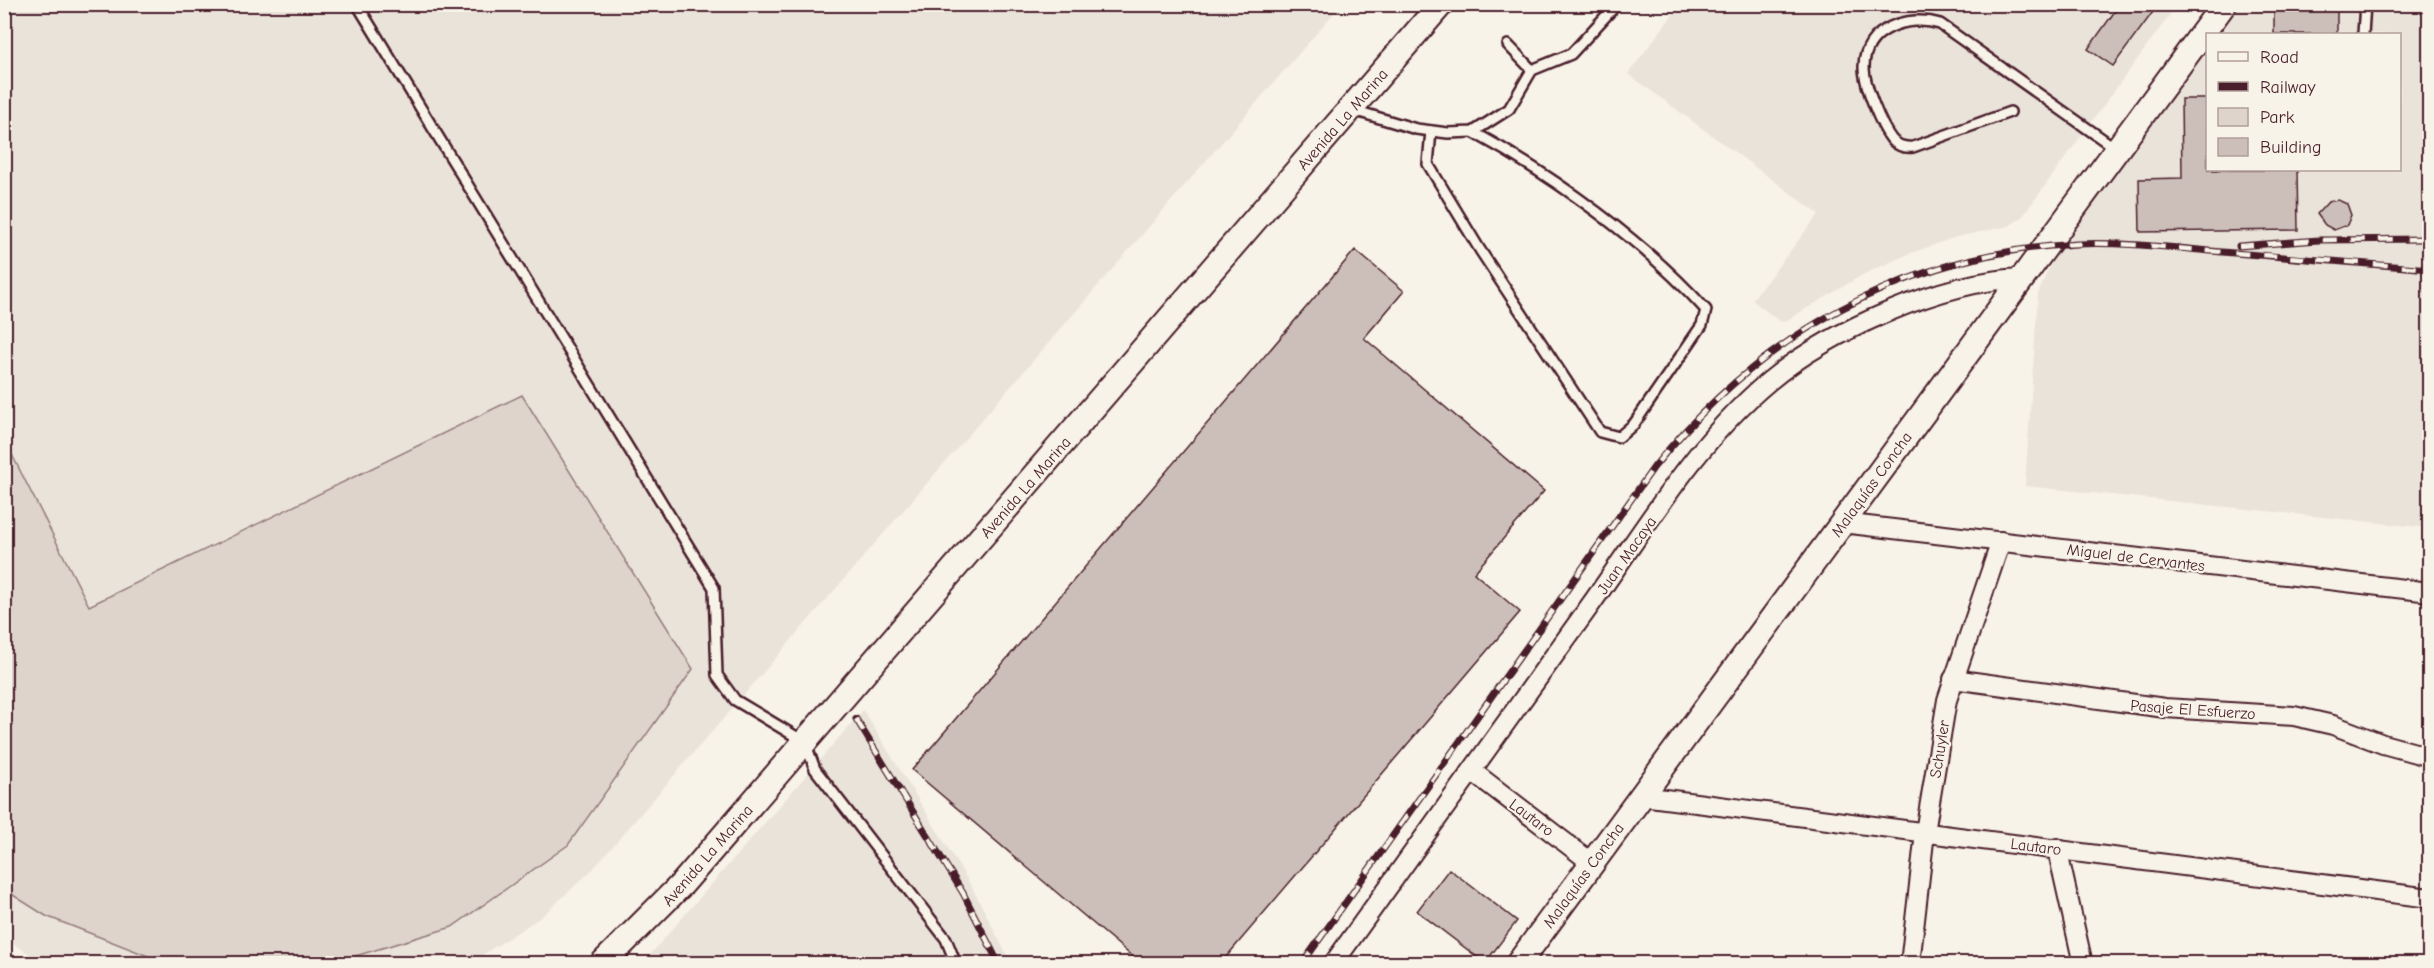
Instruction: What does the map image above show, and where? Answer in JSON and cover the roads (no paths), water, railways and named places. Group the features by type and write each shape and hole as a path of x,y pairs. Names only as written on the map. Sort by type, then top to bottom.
{"main road":[{"name":"Avenida La Marina","path":"602,963 683,883 1441,4"},
{"name":"Malaquías Concha","path":"1518,963 2224,4"}],"street":[{"name":"Juan Macaya","path":"1333,963 1697,457 1753,395 1807,355 1891,312 1969,285 2022,278"},
{"name":"Miguel de Cervantes","path":"1842,523 2430,592"},
{"name":"Schuyler","path":"1910,963 1926,832 1953,679 2001,541"},
{"name":"Pasaje El Esfuerzo","path":"1953,679 2165,708 2294,716 2333,725 2383,744 2430,757"},
{"name":"Lautaro","path":"1472,771 1592,863"},
{"name":"Lautaro","path":"1642,795 2430,898"},
{"path":"2057,848 2083,963"}],"lane":[{"path":"357,4 714,588 717,675 735,700 805,742 814,769 946,939 956,963"},
{"path":"1473,132 1509,108 1527,83 1532,70 1571,54 1617,4"},
{"path":"2363,33 2365,4"},
{"path":"2010,112 1913,147 1902,147 1889,135 1867,86 1864,67 1868,50 1883,32 1902,22 1919,20 1940,24 2117,149"},
{"path":"1508,45 1532,70"},
{"path":"1351,109 1431,131 1473,132 1522,159 1621,233 1684,285 1706,310 1702,325 1634,424 1619,437 1600,432 1480,250 1428,164 1431,131"}],"railway":[{"path":"2239,246 2319,240 2430,239"},
{"path":"1302,964 1654,467 1696,420 1741,377 1790,340 1841,309 1896,283 1953,264 2014,251 2077,244 2131,245 2430,269"},
{"path":"856,719 963,893 999,964"}]}
